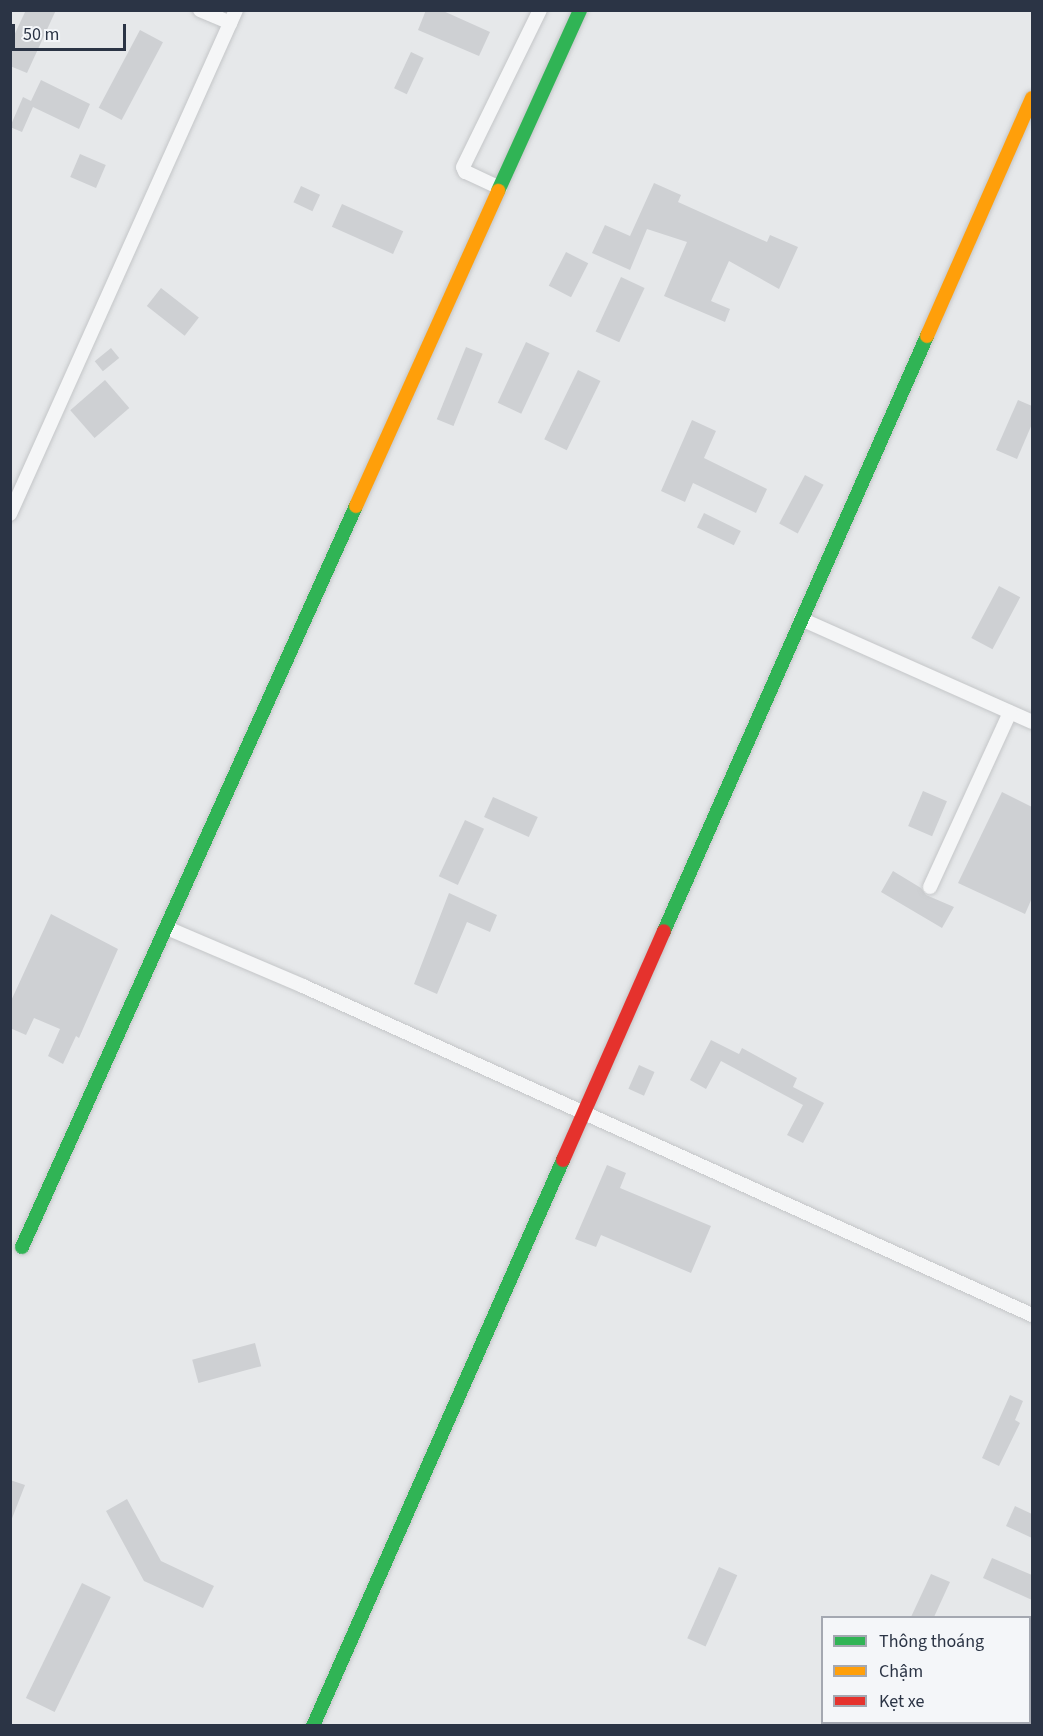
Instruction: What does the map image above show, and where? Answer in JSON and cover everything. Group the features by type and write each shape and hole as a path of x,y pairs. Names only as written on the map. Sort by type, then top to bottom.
{"street":[{"path":"10,514 233,17 200,10"},
{"path":"500,188 465,172 463,167 540,10"},
{"path":"22,1247 580,10"},
{"path":"313,1725 1032,98"},
{"path":"801,620 1032,722"},
{"path":"930,887 1010,712"},
{"path":"167,928 1032,1315"}],"building":[{"path":"26,10 56,10 27,73 10,66 10,44"},
{"path":"426,10 441,10 490,32 479,56 418,30"},
{"path":"140,30 163,42 122,120 99,108"},
{"path":"411,52 424,58 407,94 394,88"},
{"path":"41,80 90,104 79,129 33,107 22,132 10,127 23,97 31,101"},
{"path":"80,154 106,165 96,188 70,177"},
{"path":"654,183 681,195 678,202 767,242 770,235 798,247 779,289 729,261 711,301 730,309 725,322 664,296 687,242 647,229 630,270 592,253 605,225 630,236"},
{"path":"301,186 320,195 312,211 293,202"},
{"path":"342,204 403,231 393,254 332,227"},
{"path":"566,252 588,263 571,297 549,286"},
{"path":"621,277 645,288 619,342 596,331"},
{"path":"161,288 199,318 185,336 147,306"},
{"path":"526,342 550,353 521,414 498,403"},
{"path":"466,347 483,354 453,426 437,419"},
{"path":"111,348 119,358 103,371 95,361"},
{"path":"578,370 600,381 567,450 544,439"},
{"path":"105,380 129,408 95,438 70,410"},
{"path":"1018,400 1032,406 1032,424 1017,459 996,450"},
{"path":"692,420 716,431 704,458 767,489 756,513 693,483 685,502 661,491"},
{"path":"805,475 824,485 798,533 779,524"},
{"path":"704,513 741,531 734,545 697,527"},
{"path":"999,586 1020,597 992,649 971,638"},
{"path":"923,791 947,801 932,836 908,826"},
{"path":"1002,792 1032,807 1032,898 1025,914 958,883"},
{"path":"493,797 538,817 529,837 484,817"},
{"path":"465,820 484,829 458,885 439,876"},
{"path":"893,871 921,888 926,895 954,907 942,928 881,892"},
{"path":"449,893 497,915 490,932 467,922 437,994 414,984"},
{"path":"51,914 118,949 79,1038 76,1036 63,1064 48,1056 60,1029 34,1018 26,1035 10,1028 10,1003"},
{"path":"711,1040 739,1054 742,1048 797,1078 793,1087 824,1103 803,1143 787,1135 803,1105 721,1061 706,1089 690,1080"},
{"path":"639,1065 655,1072 644,1096 628,1089"},
{"path":"607,1165 626,1173 620,1188 711,1226 691,1273 601,1235 596,1247 575,1239"},
{"path":"255,1343 261,1366 198,1383 192,1360"},
{"path":"1010,1395 1023,1401 1015,1420 1020,1423 999,1466 982,1458"},
{"path":"10,1480 25,1485 11,1521 10,1521"},
{"path":"127,1499 161,1561 214,1586 203,1608 144,1581 106,1511"},
{"path":"1015,1506 1032,1514 1032,1538 1006,1526"},
{"path":"992,1558 1032,1575 1032,1600 983,1578"},
{"path":"719,1567 737,1575 706,1646 687,1638"},
{"path":"931,1574 950,1582 934,1616 911,1616"},
{"path":"82,1583 111,1597 55,1712 26,1698"}],"traffic: fast":[{"path":"498,191 580,10"},
{"path":"664,931 927,336"},
{"path":"22,1247 356,506"},
{"path":"313,1726 563,1160"}],"traffic: slow":[{"path":"927,336 1032,98"},
{"path":"356,506 498,191"}],"traffic: jam":[{"path":"563,1160 664,931"}]}
